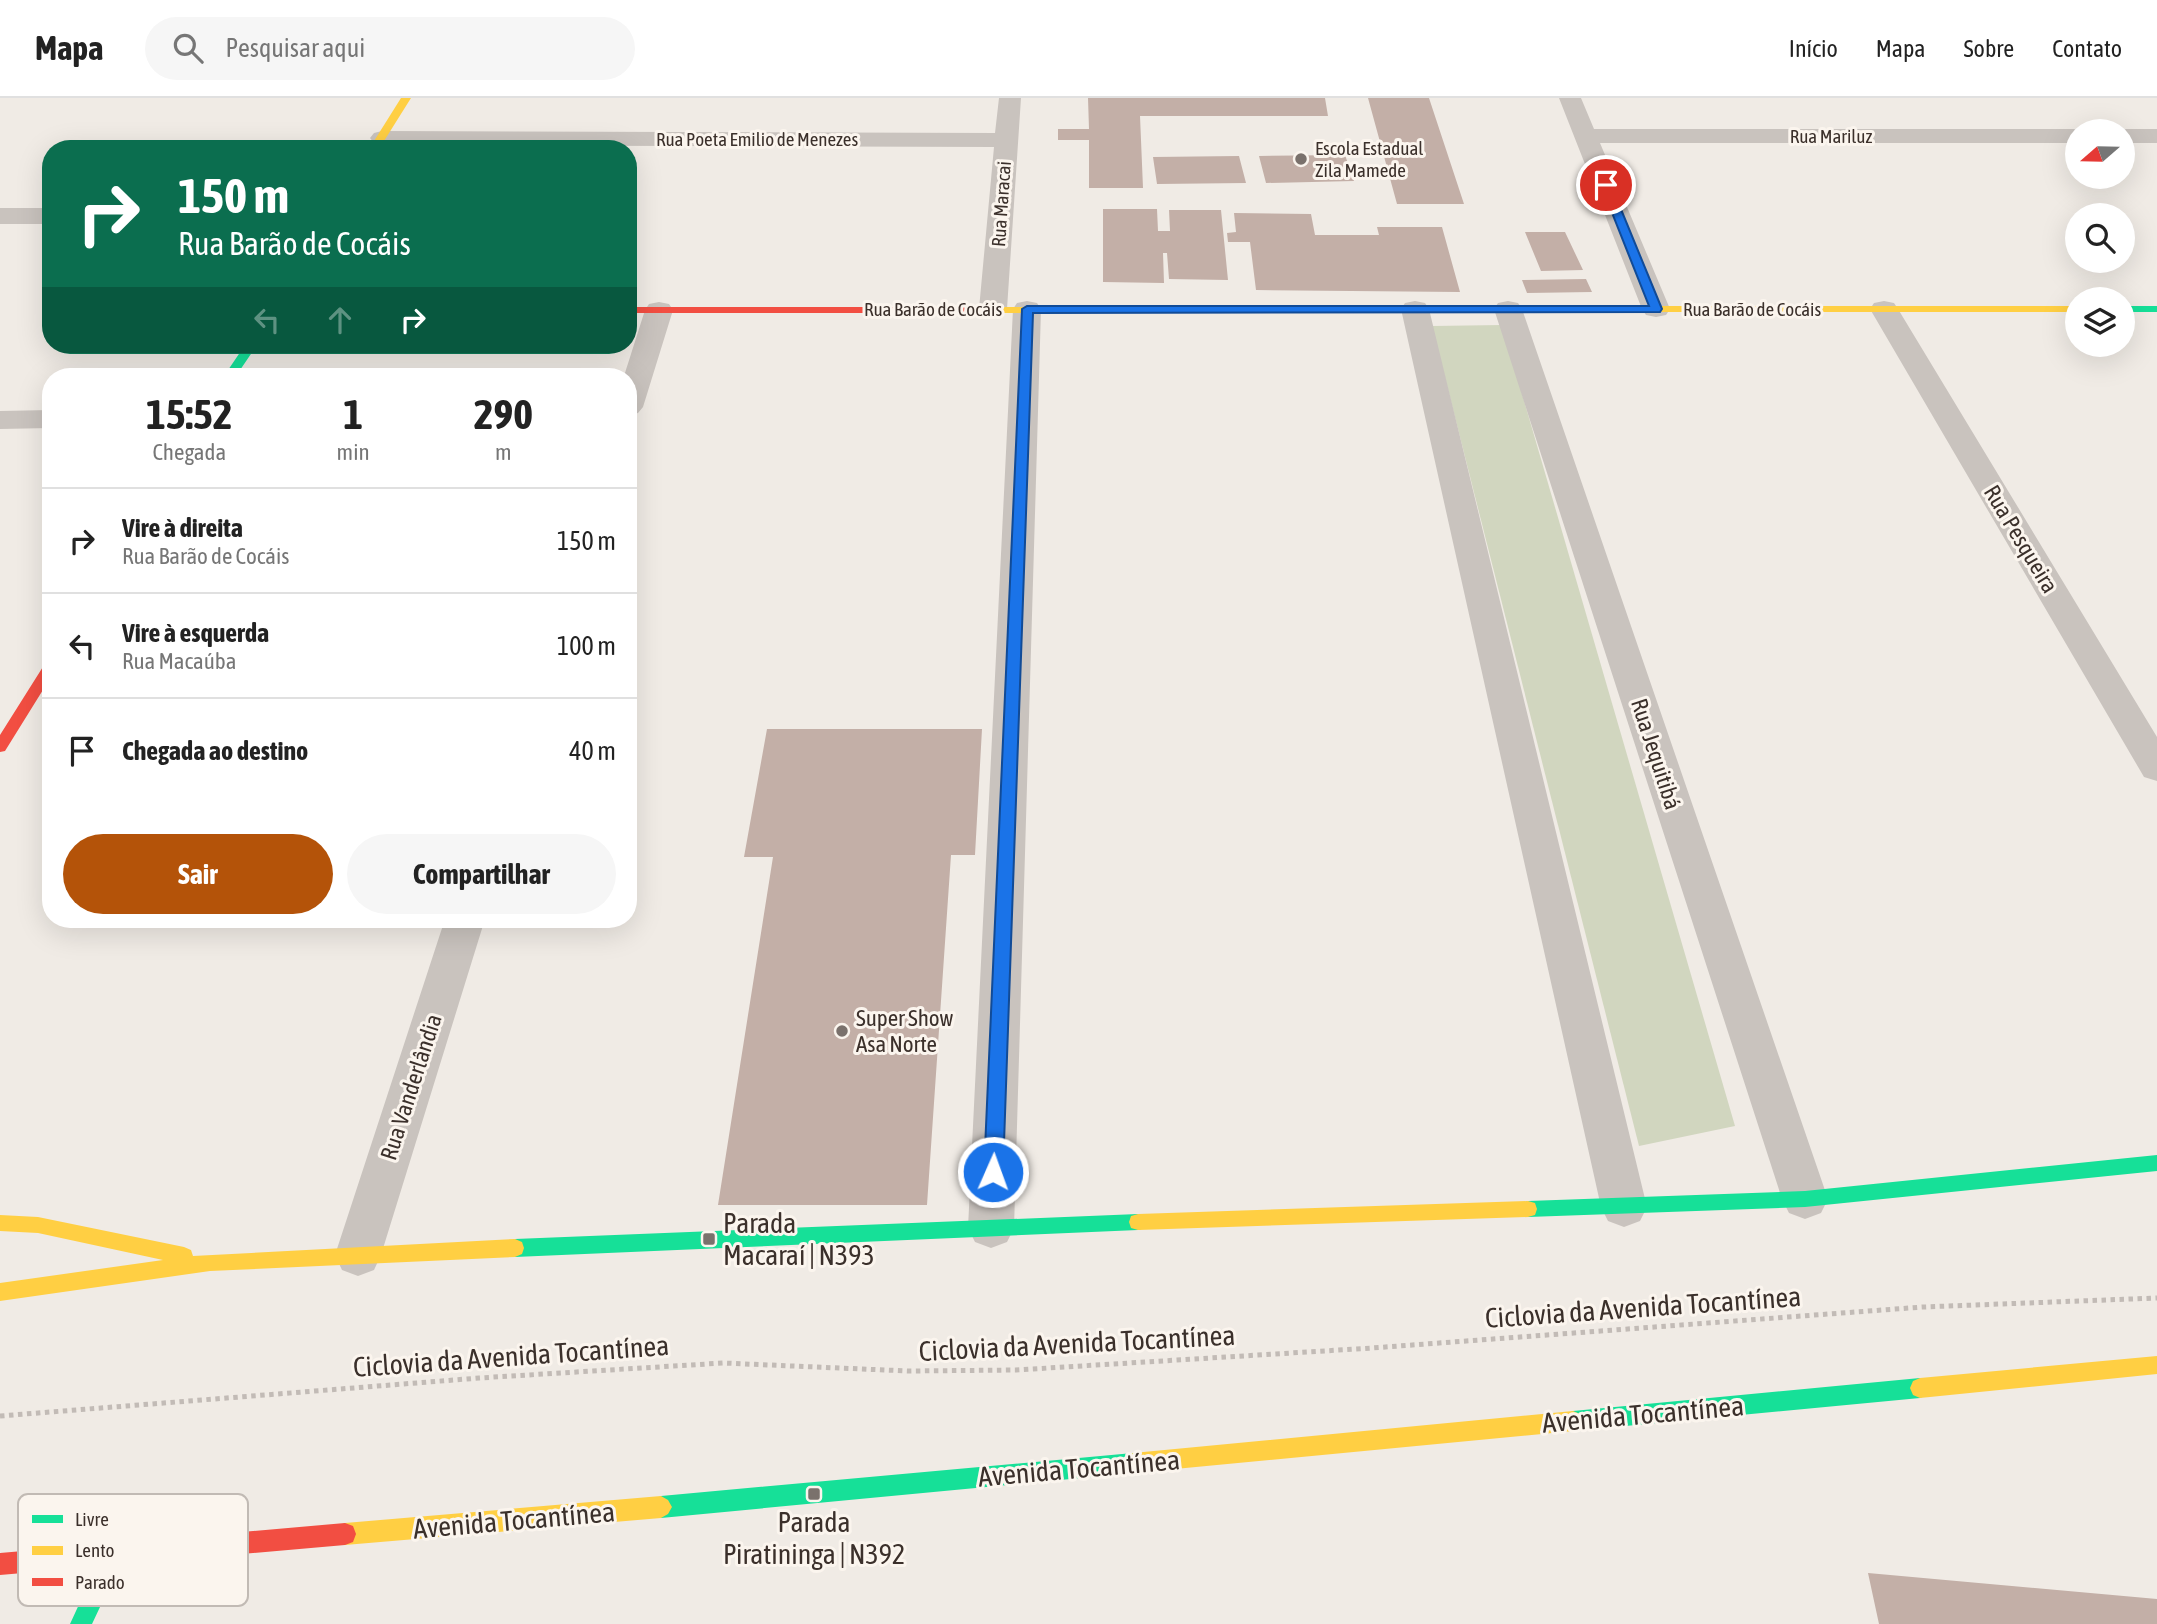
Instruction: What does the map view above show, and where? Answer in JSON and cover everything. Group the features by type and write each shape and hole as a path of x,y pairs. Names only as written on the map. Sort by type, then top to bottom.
{"main road":[{"path":"380,140 406,98"},
{"name":"Rua Barão de Cocáis","path":"637,310 2065,309"},
{"path":"2135,309 2157,309"},
{"path":"0,747 42,679"},
{"path":"0,1292 210,1262 991,1228 1805,1199 2157,1163"},
{"path":"0,1223 38,1225 210,1262"},
{"name":"Avenida Tocantínea","path":"248,1544 841,1491 2157,1365"},
{"name":"Avenida Tocantínea","path":"0,1564 18,1563"},
{"path":"81,1624 89,1606"}],"street":[{"name":"Rua Maracai","path":"991,1228 1010,309 1006,139 1010,98"},
{"path":"1570,98 1656,309"},
{"name":"Rua Mariluz","path":"1586,136 2065,136"},
{"path":"2135,136 2157,136"},
{"name":"Rua Poeta Emilio de Menezes","path":"637,141 1006,139"},
{"path":"0,216 42,216"},
{"path":"1415,309 1624,1207"},
{"name":"Rua Jequitibá","path":"1507,309 1805,1199"},
{"name":"Rua Pesqueira","path":"1884,309 2157,768"},
{"path":"637,379 659,310"},
{"path":"0,420 42,419"},
{"name":"Rua Vanderlândia","path":"358,1255 462,928"}],"path":[{"name":"Ciclovia da Avenida Tocantínea","path":"0,1416 479,1378 709,1364 908,1371 1016,1370 1372,1348 1923,1307 2157,1298"}],"green space":[{"path":"1502,325 1735,1126 1639,1146 1432,326"}],"building":[{"path":"1088,98 1325,98 1328,116 1140,116 1143,188 1089,188 1089,140 1058,140 1058,129 1089,129"},
{"path":"1368,98 1429,98 1464,204 1397,204"},
{"path":"1345,155 1354,181 1266,183 1259,156"},
{"path":"1239,156 1246,183 1157,184 1153,157"},
{"path":"1103,209 1157,209 1158,231 1170,231 1169,210 1221,210 1228,280 1169,279 1167,253 1163,253 1164,283 1103,282"},
{"path":"1234,213 1311,214 1315,235 1379,235 1377,227 1442,227 1460,292 1256,290 1250,242 1228,242 1227,233 1236,232"},
{"path":"1525,232 1565,232 1583,270 1541,271"},
{"path":"1586,279 1592,292 1527,293 1522,280"},
{"name":"Super Show Asa Norte","path":"767,729 982,729 975,855 951,855 927,1205 718,1205 773,857 744,857"},
{"path":"1868,1573 2157,1599 2157,1624 1879,1624"}],"traffic: fast":[{"path":"2135,309 2157,309"},
{"path":"235,368 245,354"},
{"path":"1528,1209 1805,1199 2157,1163"},
{"path":"515,1248 1138,1222"},
{"path":"1573,1421 1920,1388"},
{"path":"661,1507 1133,1463"},
{"path":"81,1624 89,1606"}],"traffic: slow":[{"path":"380,140 406,98"},
{"path":"1555,309 2065,309"},
{"path":"985,310 1335,310"},
{"path":"1138,1222 1528,1209"},
{"path":"0,1223 38,1225 184,1256"},
{"path":"0,1292 210,1262 515,1248"},
{"path":"1920,1388 2157,1365"},
{"path":"1133,1463 1573,1421"},
{"path":"345,1534 661,1507"}],"traffic: jam":[{"path":"1335,310 1555,309"},
{"path":"637,310 985,310"},
{"path":"0,747 42,679"},
{"path":"248,1542 345,1534"},
{"path":"0,1564 18,1562"}],"place":[{"name":"Escola Estadual Zila Mamede","path":"1301,159"},
{"name":"Super Show Asa Norte","path":"842,1031"},
{"name":"Parada Macaraí | N393","path":"709,1239"},
{"name":"Parada Piratininga | N392","path":"814,1494"}],"route":[{"path":"993,1172 1027,309 1656,309 1606,185"}]}
